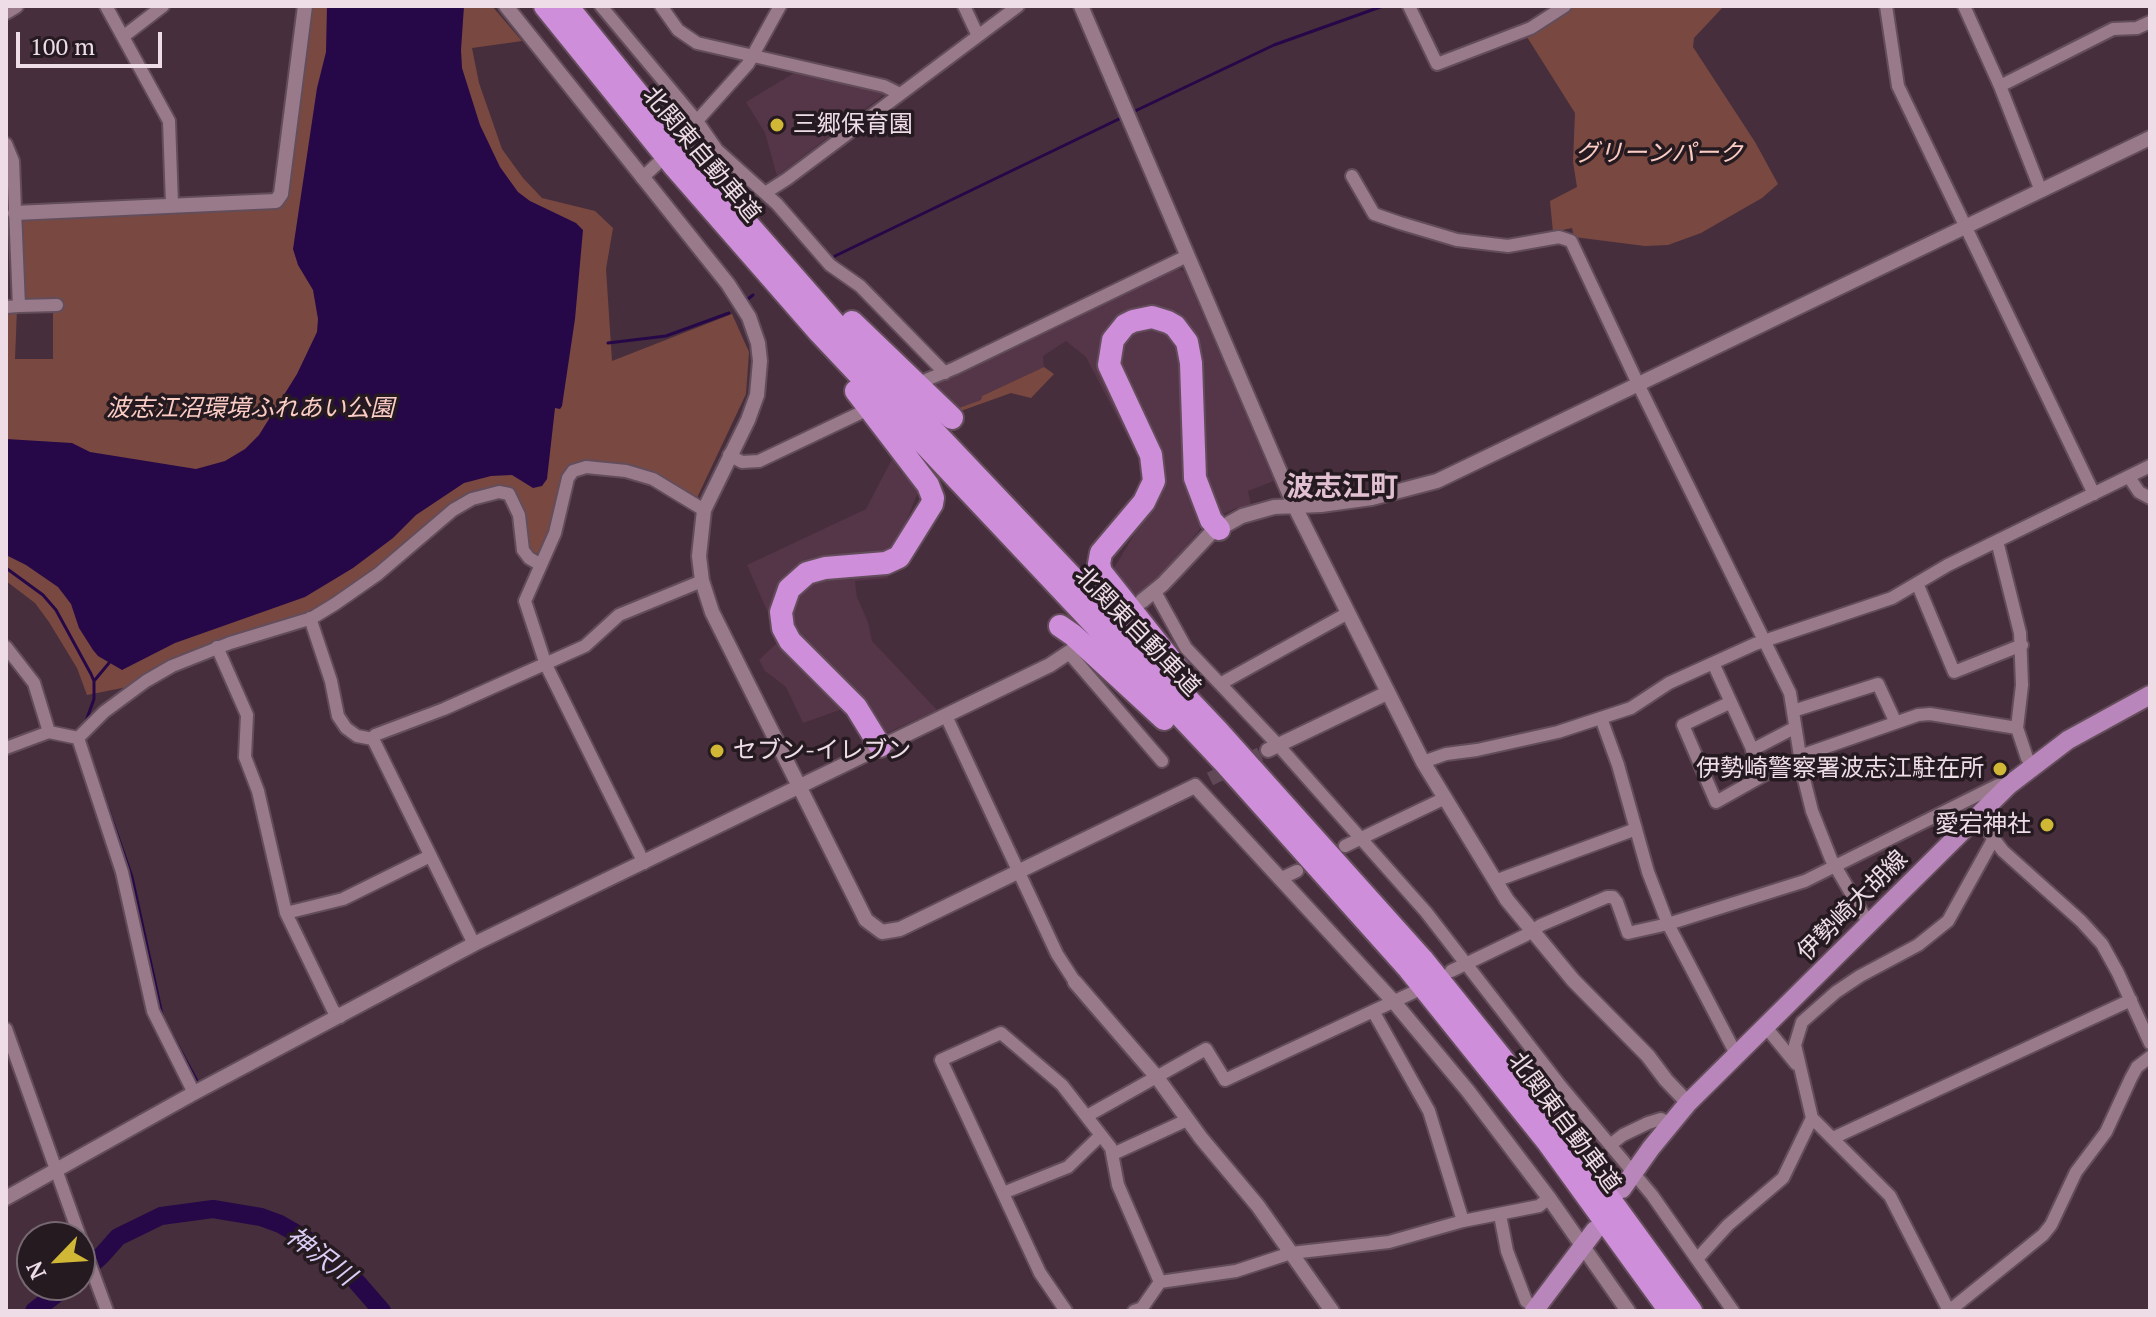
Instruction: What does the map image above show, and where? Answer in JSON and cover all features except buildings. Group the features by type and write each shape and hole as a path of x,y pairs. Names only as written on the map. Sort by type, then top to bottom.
{"highway":[{"name":"北関東自動車道","path":"545,6 746,250 916,438 1223,761 1340,890 1474,1048 1547,1141 1670,1311"},
{"name":"北関東自動車道","path":"567,6 688,156 872,366 1280,798 1403,937 1487,1037 1622,1214 1691,1311"},
{"path":"688,156 861,332 952,418"},
{"path":"746,250 931,492 930,509 899,557 886,563 825,568 807,573 794,582 783,604 782,621 790,641 856,707 880,746"},
{"path":"1124,510 1136,502 1144,489 1148,466 1107,377 1103,349 1110,333 1123,319 1141,312 1161,312 1185,326 1196,348 1201,475 1219,529"},
{"path":"1219,529 1211,520 1195,478 1191,363 1187,342 1168,322 1152,317 1133,321 1125,325 1113,340 1109,365 1151,455 1154,481 1144,502 1101,553 1101,572 1280,798"},
{"path":"880,746 862,705 799,641 790,629 788,613 794,592 810,578 896,568"},
{"path":"1060,626 1141,697 1340,890"}],"main road":[{"name":"伊勢崎大胡線","path":"1622,1189 1688,1103 2009,785 2068,740 2150,695"},
{"path":"1535,1310 1595,1230"}],"street":[{"path":"6,12 16,6"},
{"path":"106,6 169,121 172,204"},
{"path":"124,36 163,6"},
{"path":"11,213 276,201 279,198 305,6"},
{"path":"506,6 739,300 754,330 760,361 757,395 704,510 699,556 702,581 712,612 866,920 878,931 886,933 900,929 1210,779"},
{"path":"601,6 697,121 717,150 765,193 830,265 860,286 945,373"},
{"path":"661,6 689,40 884,86 900,94"},
{"path":"686,133 754,56 780,6"},
{"path":"964,6 978,36"},
{"path":"765,193 1018,6"},
{"path":"1081,6 1294,505 1443,799 1532,932 1688,1103"},
{"path":"1409,6 1437,64 1531,28 1565,6"},
{"path":"1886,6 1895,80 2094,494"},
{"path":"1964,6 2000,86 2041,191"},
{"path":"2000,86 2113,29 2137,28 2150,22"},
{"path":"1733,1311 1634,1172 1559,1084 1414,898 1273,747 1186,648 1148,596 1192,551 1219,529 1255,511 1352,502 1425,486 1639,386 2150,138"},
{"path":"6,144 13,161 13,306 57,305"},
{"path":"642,178 657,164"},
{"path":"1352,176 1374,214 1457,240 1508,246 1559,237 1571,241 1790,693 1794,728 1812,811 1835,866 1869,924"},
{"path":"926,380 1187,256"},
{"path":"729,455 742,462 759,461 860,413"},
{"path":"1423,762 1446,754 1558,732 1637,705 1669,683 1713,663 1892,598 1997,541 2150,466"},
{"path":"644,863 546,665 525,601 555,533 568,478 578,468 606,468 653,479 704,510"},
{"path":"2129,477 2139,492 2150,498"},
{"path":"78,738 104,712 172,666 217,647 310,618 378,574 453,510 483,495 509,494 519,515 523,550 541,565"},
{"path":"1997,541 2022,645 2022,685 2017,728 2027,758 2033,765"},
{"path":"373,739 375,735 546,665 585,646 619,615 702,581"},
{"path":"1917,583 1954,672 2022,645"},
{"path":"1220,684 1348,613"},
{"path":"310,618 331,681 338,716 346,728 357,736 373,739"},
{"path":"6,647 34,683 49,732"},
{"path":"217,647 247,715 245,757 258,791 286,913 333,1010 340,1017"},
{"path":"6,1198 194,1093 474,944 1050,665 1071,651 1162,761"},
{"path":"1713,663 1764,775 1716,802 1683,725 1729,703"},
{"path":"1793,711 1878,684 1895,721"},
{"path":"1273,747 1387,693"},
{"path":"1800,756 1895,721 1930,714 2017,728"},
{"path":"946,716 1057,954 1075,982 1156,1076 1187,1120 1258,1206 1332,1311"},
{"path":"1601,718 1618,765 1648,872 1668,924 1736,1054"},
{"path":"1752,750 1794,728"},
{"path":"6,748 49,732 78,738"},
{"path":"78,738 122,872 153,1011 194,1093"},
{"path":"373,739 474,944"},
{"path":"1451,971 1541,925 1610,896 1617,902 1625,932 1668,924 1802,882 1998,785 2009,785"},
{"path":"1195,786 1394,1002 1468,1091 1549,1198 1628,1311"},
{"path":"1345,846 1443,799"},
{"path":"1977,817 1993,840 2093,933 2107,952 2150,1043"},
{"path":"1495,881 1636,829"},
{"path":"1993,840 1960,902 1942,927 1918,945 1836,992 1802,1022 1795,1045 1812,1118 1890,1196 1949,1311 2051,1225 2076,1172 2106,1132 2137,1067 2150,1057"},
{"path":"286,913 343,899 430,856"},
{"path":"1282,878 1297,871"},
{"path":"1087,1116 1206,1049 1225,1080 1414,992"},
{"path":"1833,1138 2131,1000"},
{"path":"1373,1011 1429,1111 1463,1221"},
{"path":"1765,1026 1799,1068"},
{"path":"6,1029 74,1221"},
{"path":"1066,1311 1040,1273 941,1060 1001,1033 1062,1085 1111,1148 1118,1185 1160,1282"},
{"path":"1697,1259 1728,1225 1783,1178 1812,1118"},
{"path":"1610,1145 1635,1128 1658,1119 1670,1123"},
{"path":"1113,1154 1187,1120"},
{"path":"1003,1193 1068,1167 1101,1135"},
{"path":"1134,1311 1142,1308 1160,1282 1236,1271 1291,1253 1389,1242 1463,1221 1539,1206 1549,1198"},
{"path":"1500,1215 1507,1251 1526,1301 1535,1310"},
{"path":"96,1279 107,1311"}],"shaded area":[{"path":"327,6 464,6 462,68 480,125 500,167 518,192 576,223 583,230 575,319 562,406 555,408 547,479 542,486 533,488 512,475 491,476 464,483 416,515 393,538 353,568 305,597 175,643 122,670 93,650 79,628 71,604 58,587 6,555 6,439 72,443 90,452 196,469 225,461 245,449 259,435 297,374 317,332 313,290 298,265 293,249 317,88 326,52"},
{"path":"794,73 886,93 777,176 765,133 746,102"},
{"path":"1177,268 1184,271 1274,481 1248,491 1251,505 1236,508 1203,524 1148,590 1136,596 1124,591 1114,568 1140,525 1140,517 1130,501 1143,480 1143,467 1086,357 1066,341 1043,356 1044,367 982,396 981,400 956,409 929,386"},
{"path":"892,459 918,492 891,559 884,560 888,578 855,581 857,597 872,641 937,710 865,743 860,723 848,707 803,723 786,687 765,671 759,660 780,640 747,565 866,509"}],"green space":[{"name":"波志江沼環境ふれあい公園","path":"311,6 492,6 522,41 472,48 479,83 502,149 542,198 595,211 613,228 606,269 612,361 732,314 749,352 746,394 695,502 592,462 579,462 571,466 540,552 532,554 528,549 515,496 482,491 342,593 316,608 127,687 87,695 77,668 49,622 35,603 6,581 6,310 17,309 15,359 53,359 53,302 23,300 18,220 53,214 283,205"},
{"name":"グリーンパーク","path":"1573,6 1724,6 1694,38 1693,47 1755,142 1778,184 1762,198 1701,233 1668,245 1645,246 1574,237 1572,228 1553,232 1550,201 1577,187 1573,162 1575,113 1527,37"},
{"path":"1044,367 1054,374 1031,398 1011,393 958,412 956,409 981,400 982,396"}],"waterway":[{"path":"1135,111 1274,45 1383,6"},
{"path":"835,256 1121,118"},
{"path":"748,299 753,295"},
{"path":"608,343 666,336 729,313"},
{"path":"6,568 43,595 56,610 91,674 94,699 86,721"},
{"path":"94,681 109,663"},
{"path":"93,765 132,877 163,1019"},
{"path":"171,1033 197,1081"},
{"name":"神沢川","path":"96,1260 118,1237 161,1216 213,1209 261,1217 306,1239 355,1280 382,1311"},
{"name":"神沢川","path":"34,1311 47,1301"}],"tunnel":[{"path":"1210,779 1268,750"}],"place":[{"name":"三郷保育園","path":"777,125"},
{"name":"セブン-イレブン","path":"717,751"},
{"name":"伊勢崎警察署波志江駐在所","path":"2000,769"},
{"name":"愛宕神社","path":"2047,825"}],"district":[{"name":"波志江町","path":"1342,488"}]}
